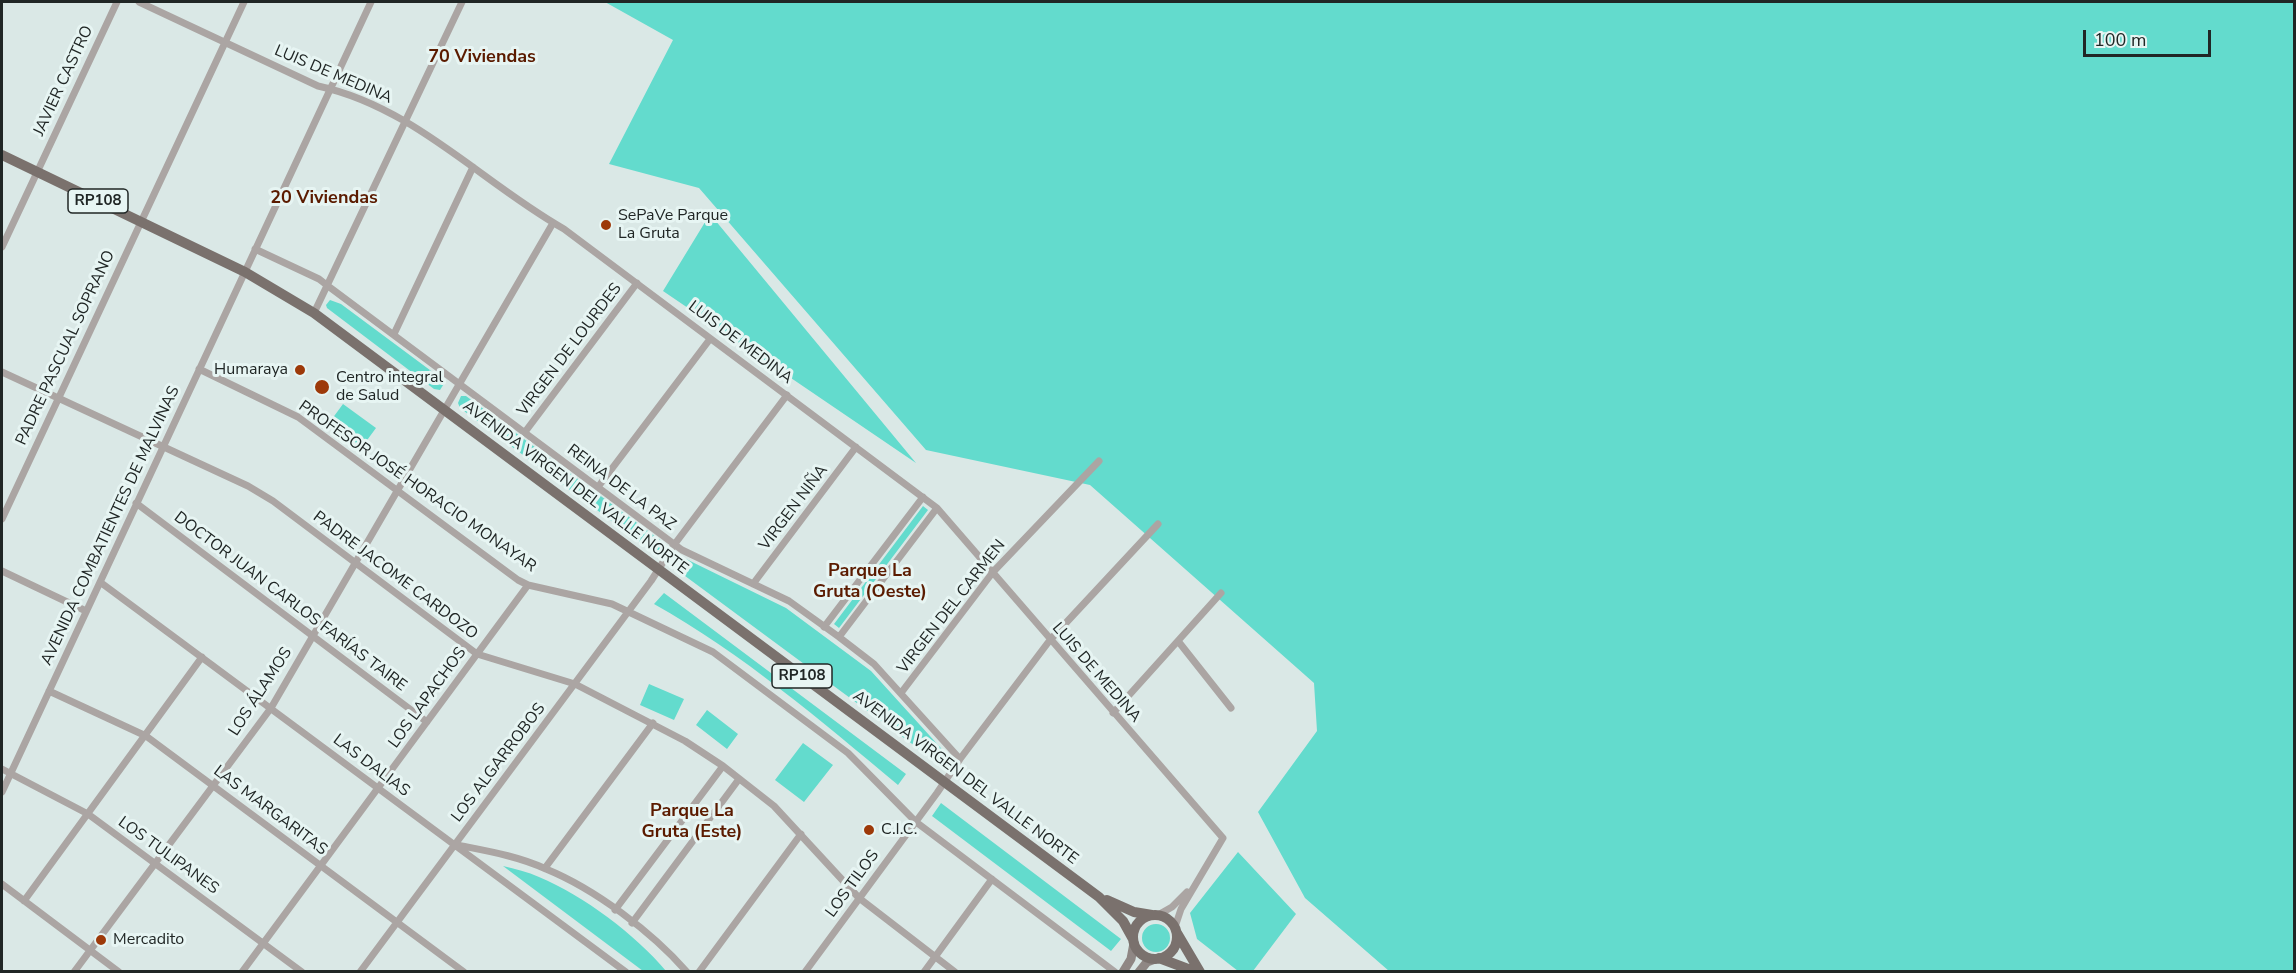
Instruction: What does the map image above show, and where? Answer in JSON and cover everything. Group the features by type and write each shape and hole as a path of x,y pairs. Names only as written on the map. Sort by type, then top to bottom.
{"main road":[{"name":"AVENIDA VIRGEN DEL VALLE NORTE","path":"2,155 244,272 314,313 1099,897 1123,921 1134,941"},
{"name":"AVENIDA VIRGEN DEL VALLE NORTE","path":"1099,897 1134,912 1155,915"},
{"name":"RP108","path":"1155,915 1168,919 1176,929 1198,972"},
{"path":"1123,972 1131,959 1134,933 1140,921 1155,915"},
{"path":"1139,972 1148,962 1172,951 1176,945 1176,929"},
{"name":"RP108","path":"1134,941 1142,954 1198,972"}],"street":[{"name":"JAVIER CASTRO","path":"2,247 117,2"},
{"name":"LUIS DE MEDINA","path":"139,2 318,86 343,91 405,120 637,283 937,508 1223,838 1197,882"},
{"name":"PADRE PASCUAL SOPRANO","path":"2,519 244,2"},
{"name":"AVENIDA COMBATIENTES DE MALVINAS","path":"2,792 371,2"},
{"path":"314,313 462,2"},
{"path":"394,334 473,167"},
{"name":"LOS ÁLAMOS","path":"74,972 271,708 553,223"},
{"name":"REINA DE LA PAZ","path":"255,249 328,286 674,545 789,601 839,637 874,664 960,759"},
{"name":"VIRGEN DE LOURDES","path":"525,432 637,283"},
{"path":"598,487 710,339"},
{"name":"PROFESOR JOSÉ HORACIO MONAYAR","path":"199,369 298,417 518,580 528,585 612,604 703,645 848,753 916,822 1115,972"},
{"name":"PADRE JACOME CARDOZO","path":"2,372 248,486 273,501 477,654 575,684 685,741 723,766 774,806 859,898 956,972"},
{"name":"LOS ALGARROBOS","path":"360,972 787,395"},
{"name":"VIRGEN NIÑA","path":"753,585 856,447"},
{"name":"VIRGEN DEL CARMEN","path":"901,693 993,572 1099,461"},
{"path":"824,627 923,497"},
{"name":"DOCTOR JUAN CARLOS FARÍAS TAIRE","path":"136,503 427,722"},
{"path":"839,637 937,508"},
{"name":"LOS TILOS","path":"805,972 1050,640 1158,524"},
{"path":"2,571 86,611"},
{"name":"LAS DALIAS","path":"100,582 626,972"},
{"name":"LOS LAPACHOS","path":"242,972 528,585"},
{"path":"1113,713 1221,593"},
{"path":"1178,641 1231,708"},
{"path":"24,901 202,657"},
{"name":"LAS MARGARITAS","path":"49,691 146,736 464,972"},
{"path":"545,868 653,723"},
{"path":"615,910 723,766"},
{"name":"LOS TULIPANES","path":"2,769 88,814 302,972"},
{"path":"632,923 739,779"},
{"path":"699,972 801,834"},
{"path":"455,844 507,855 545,868 592,892 672,955 687,972"},
{"path":"924,972 992,879"},
{"path":"1155,915 1172,907 1197,882"},
{"path":"1176,929 1181,909 1197,882"},
{"path":"2,884 119,972"}],"green space":[{"path":"605,2 2294,2 2294,971 1389,971 1305,898 1258,812 1317,731 1314,683 1090,485 926,450 699,188 609,164 673,40"},
{"path":"710,214 916,463 663,291"},
{"path":"330,300 341,304 442,379 445,382 440,390 434,389 327,308 326,305"},
{"path":"461,396 466,396 664,543 656,554 460,408 458,403"},
{"path":"343,404 376,428 362,447 329,423"},
{"path":"923,506 928,510 839,628 834,624"},
{"path":"686,559 786,608 871,671 949,757 942,766 677,570"},
{"path":"664,593 906,774 898,785 750,666 687,623 654,604"},
{"path":"649,684 684,699 674,720 640,705"},
{"path":"707,710 738,734 727,749 696,725"},
{"path":"803,743 833,765 804,802 775,780"},
{"path":"941,803 1121,939 1111,951 932,816"},
{"path":"1238,852 1296,914 1253,971 1238,971 1197,939 1190,913"},
{"path":"503,866 539,877 591,905 639,943 666,971 643,971"},
{"path":"1156,924 1166,928 1170,938 1166,948 1156,952 1146,948 1142,938 1146,928"}],"place":[{"name":"SePaVe Parque La Gruta","path":"606,225"},
{"name":"Humaraya","path":"300,370"},
{"name":"Centro integral de Salud","path":"322,387"},
{"name":"C.I.C.","path":"869,830"},
{"name":"Mercadito","path":"101,940"}],"district":[{"name":"70 Viviendas","path":"482,58"},
{"name":"20 Viviendas","path":"324,199"},
{"name":"Parque La Gruta (Oeste)","path":"870,582"},
{"name":"Parque La Gruta (Este)","path":"692,822"}]}
